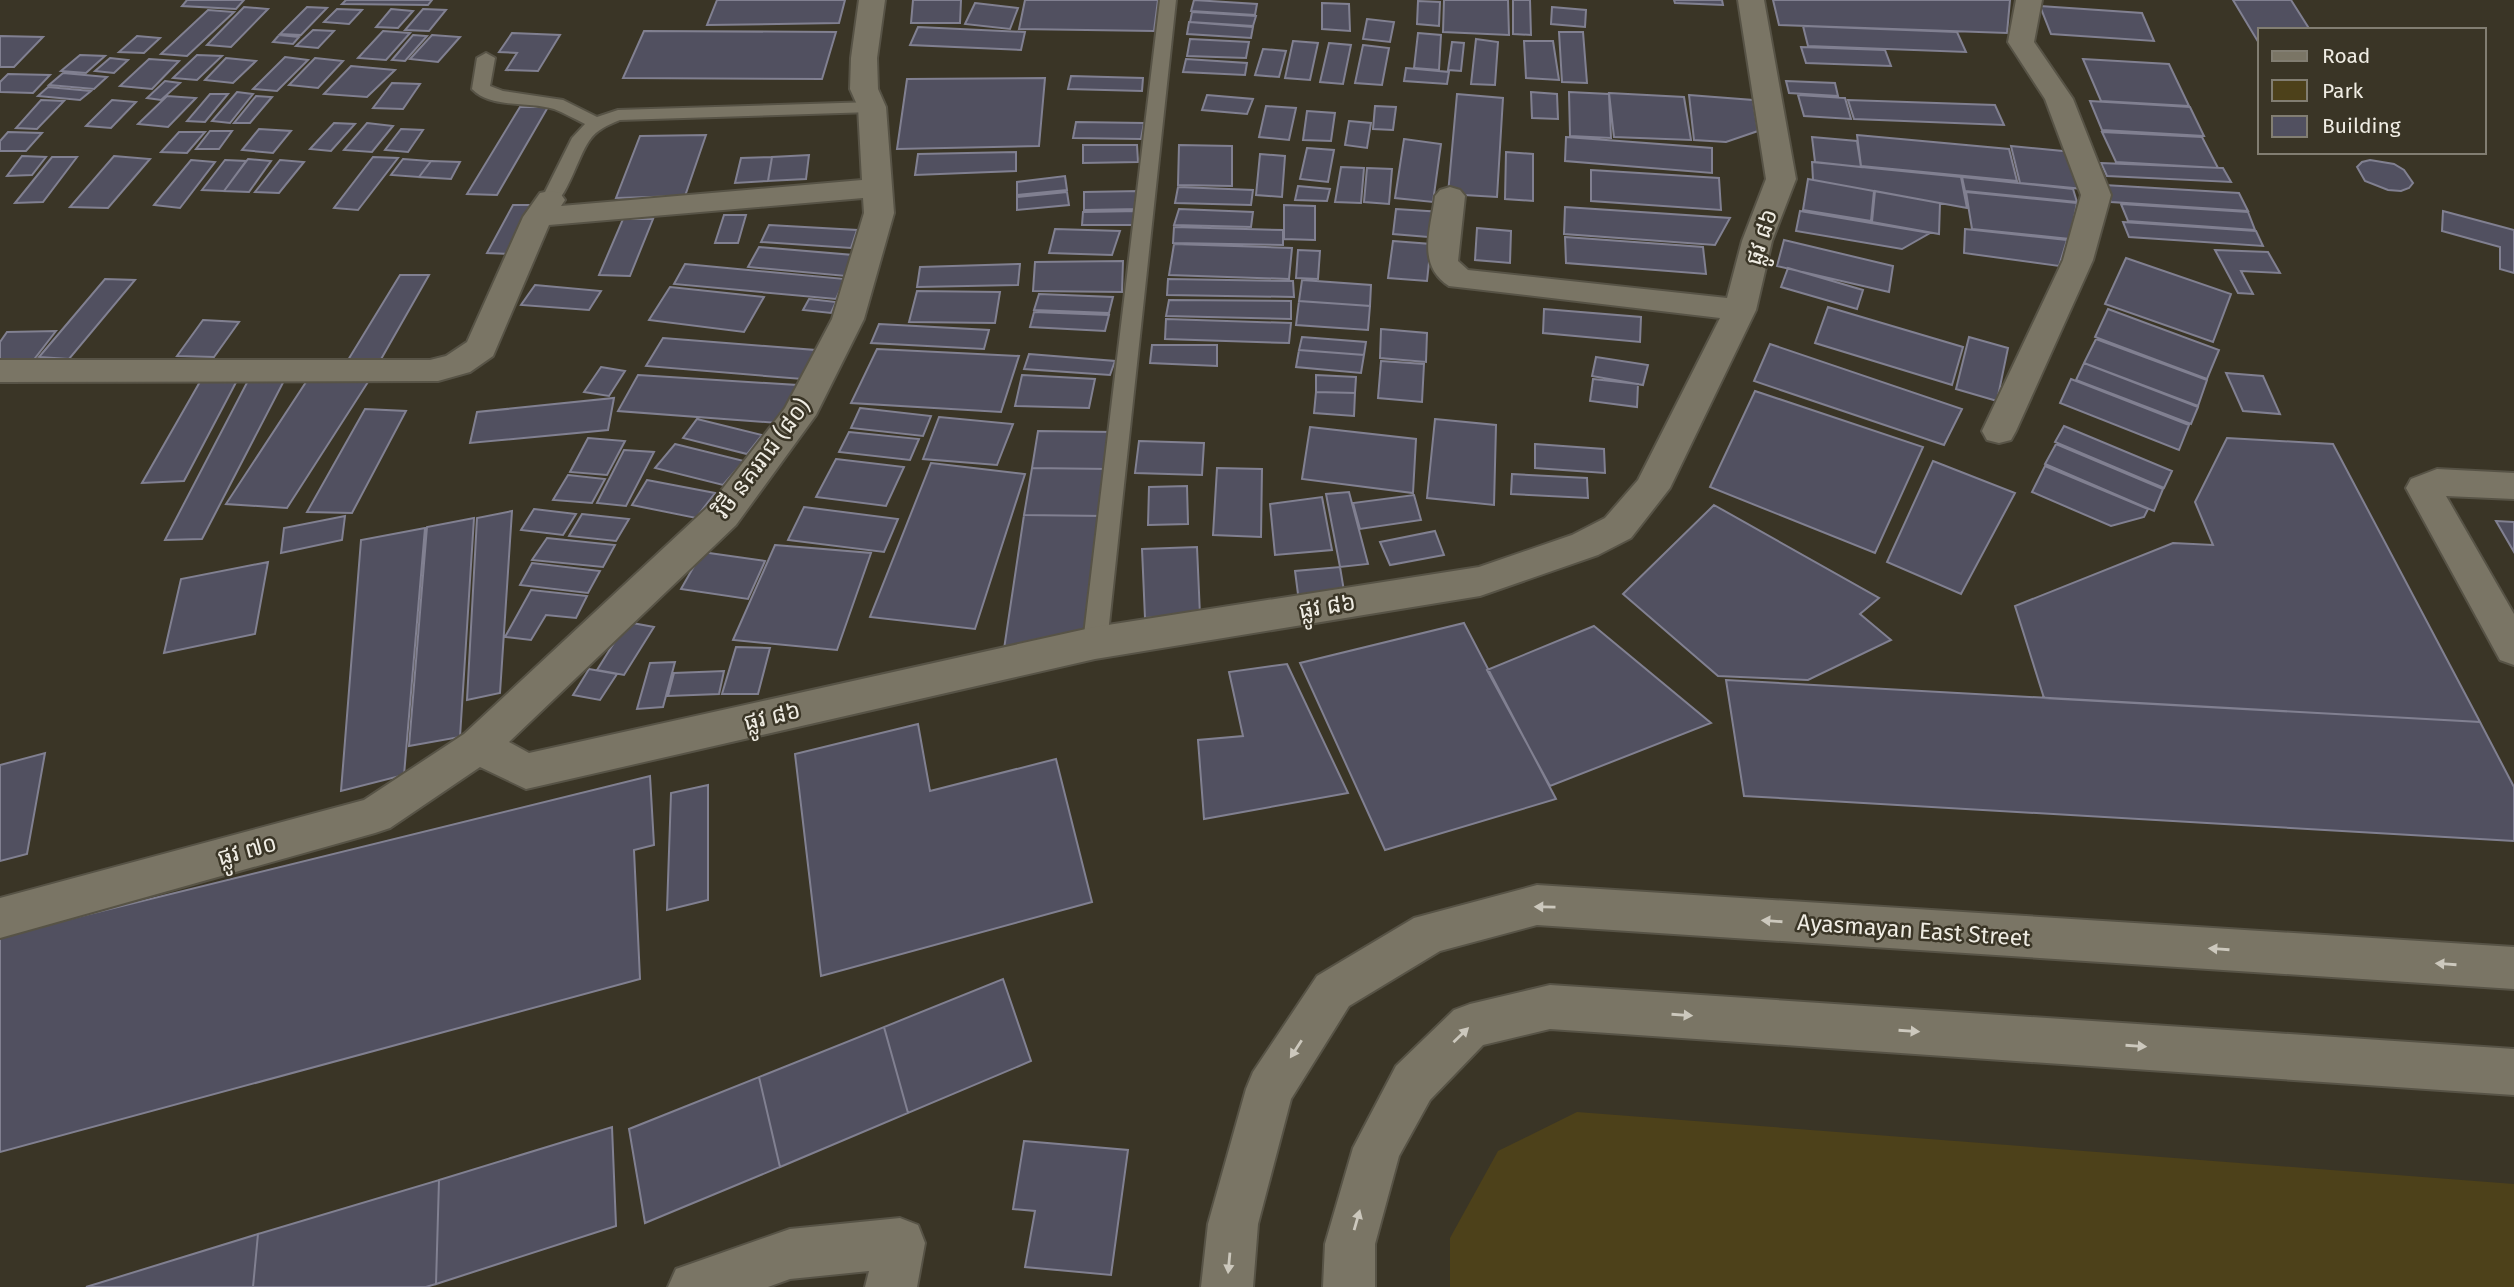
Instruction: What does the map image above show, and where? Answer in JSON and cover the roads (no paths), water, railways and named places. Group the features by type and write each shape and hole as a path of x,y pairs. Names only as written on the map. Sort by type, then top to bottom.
{"street":[{"name":"វិថី នគររាជ (៨០)","path":"478,746 723,515 799,415 848,319 879,213 872,107 864,89 864,58 872,0"},
{"name":"ផ្លូវ ៨៦","path":"478,746 526,771 1095,643 1480,581 1585,545 1618,527 1652,488 1740,310 1757,241 1781,179 1751,0"},
{"path":"1999,431 2078,260 2096,195 2059,99 2021,42 2029,0"},
{"path":"0,371 430,371 455,366 472,358 481,348 544,208 876,188"},
{"path":"1450,196 1443,261 1449,272 1460,279 1740,310"},
{"path":"2514,486 2437,482 2424,488 2514,649"},
{"name":"ផ្លូវ ៧០","path":"0,918 375,815 478,746"},
{"name":"Ayasmayan East Street","path":"1227,1287 1233,1224 1270,1089 1333,991 1430,933 1537,905 2514,968"},
{"path":"1349,1287 1350,1244 1377,1148 1413,1083 1470,1026 1550,1007 2514,1072"},
{"path":"694,1287 790,1254 900,1243 891,1287"}],"lane":[{"path":"1095,643 1168,0"},
{"path":"486,58 481,89 500,96 557,104 596,123"},
{"path":"544,208 581,138 596,123 618,115 872,107"}]}
